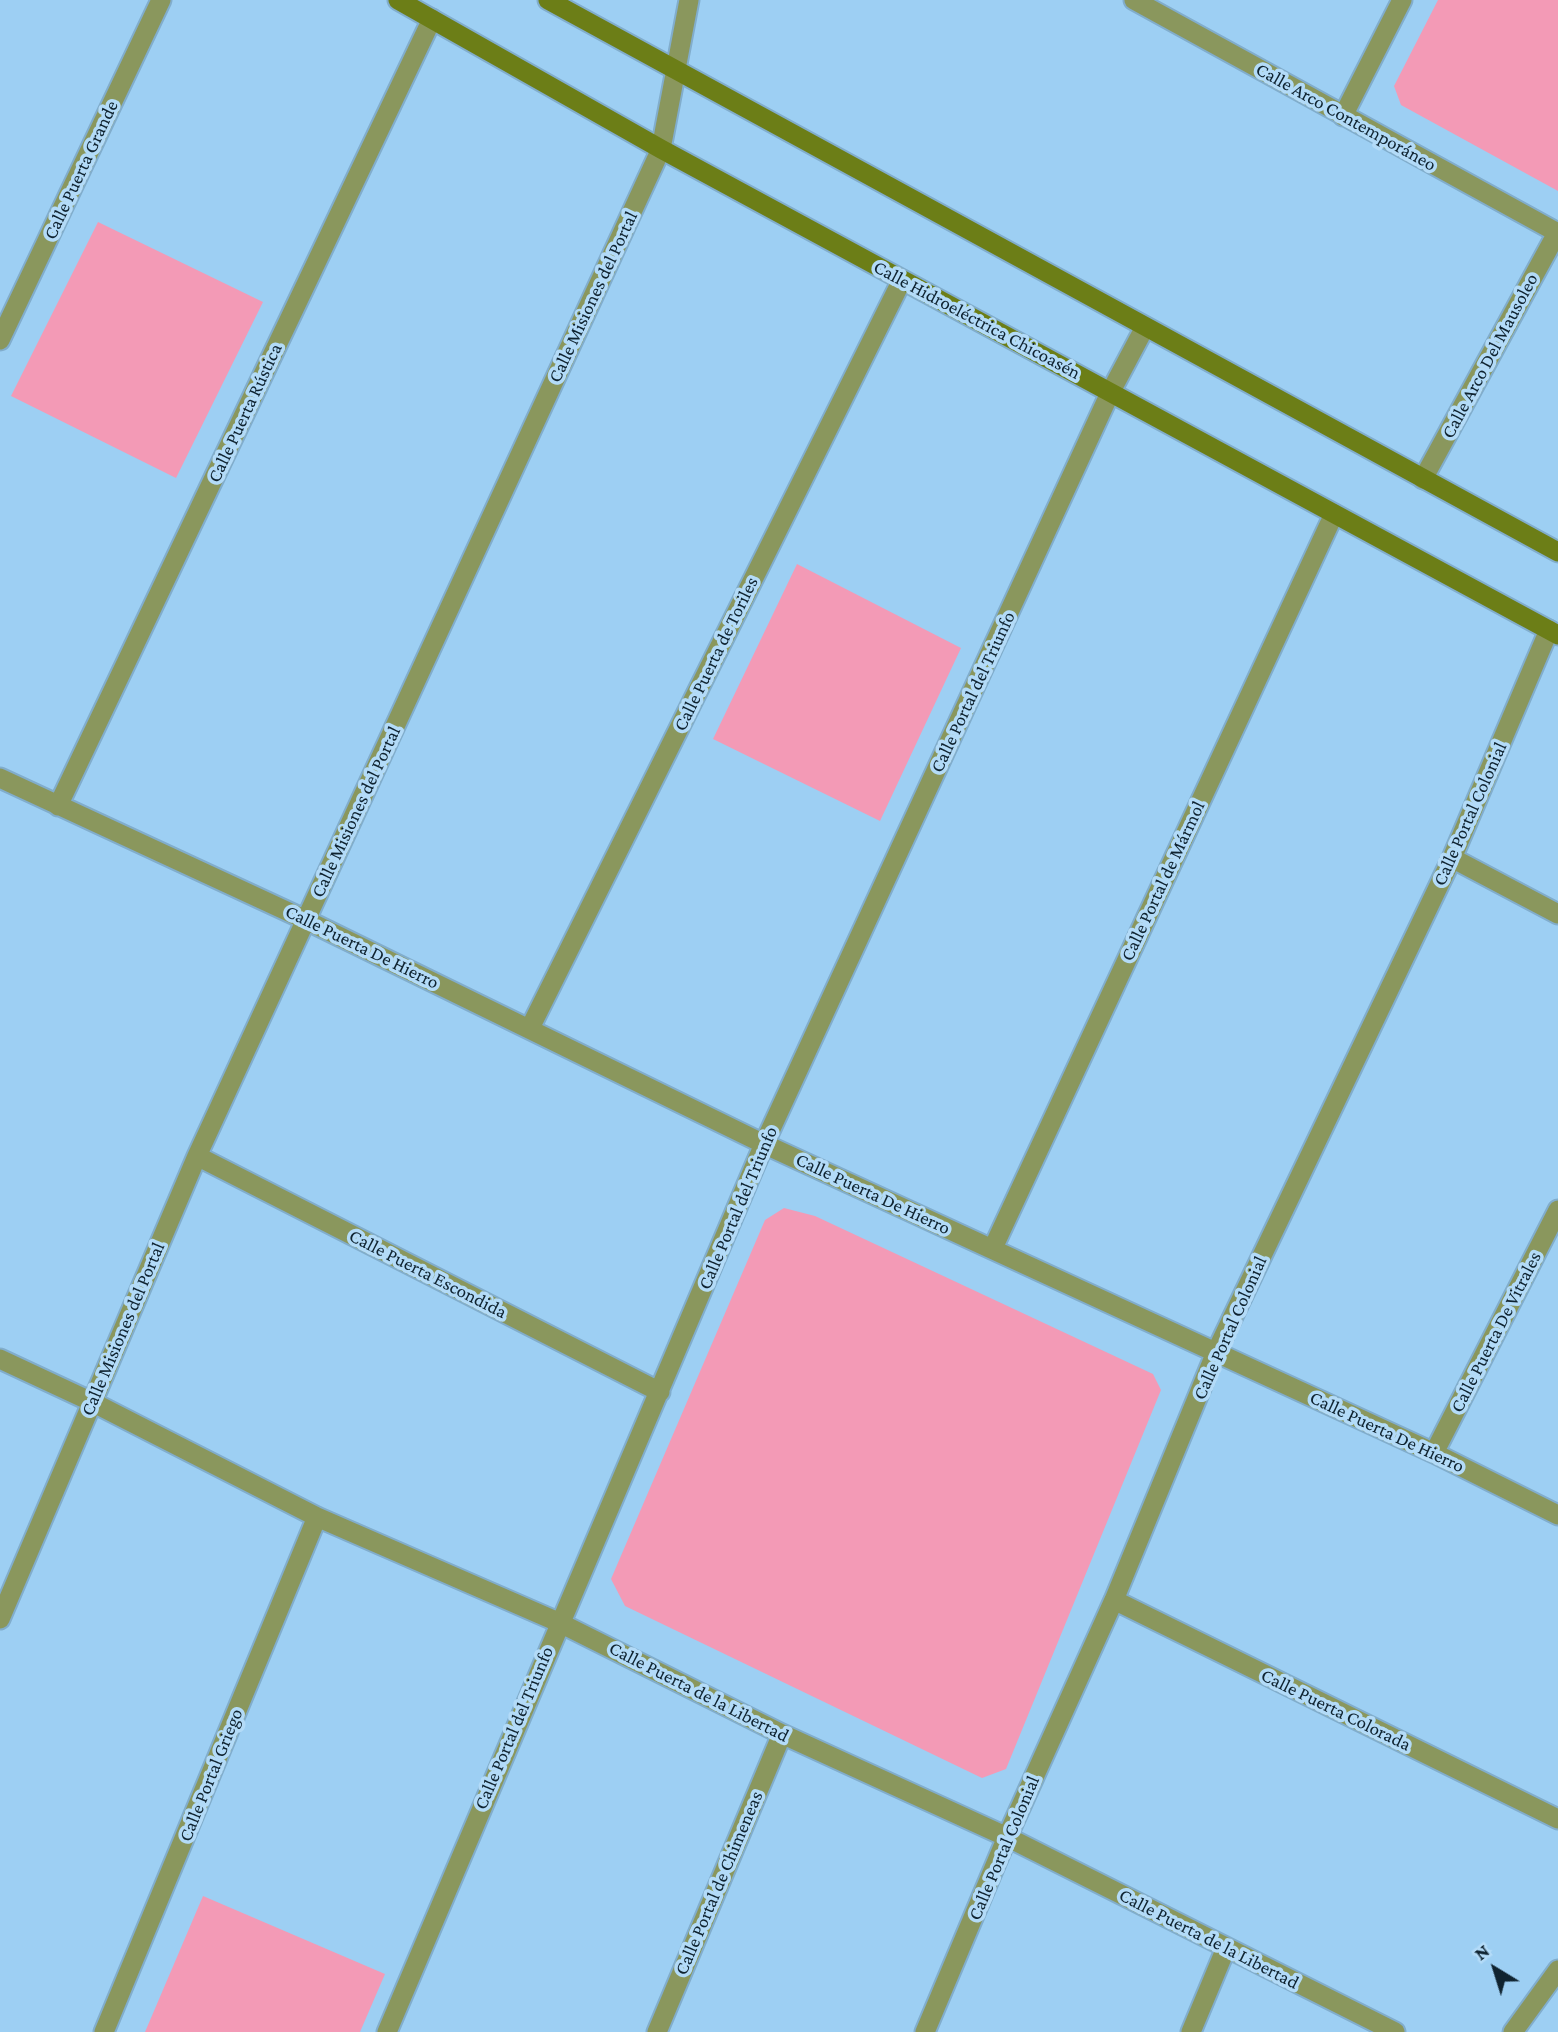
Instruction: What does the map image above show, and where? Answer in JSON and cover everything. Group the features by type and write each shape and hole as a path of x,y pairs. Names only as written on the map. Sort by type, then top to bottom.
{"main road":[{"name":"Calle Hidroeléctrica Chicoasén","path":"398,0 661,149 1554,633"},
{"path":"548,0 1558,552"}],"street":[{"name":"Calle Puerta Grande","path":"0,340 161,0"},
{"name":"Calle Misiones del Portal","path":"0,1619 197,1156 661,149 689,0"},
{"name":"Calle Arco Contemporáneo","path":"1134,0 1558,233"},
{"path":"1343,116 1402,0"},
{"name":"Calle Puerta Rústica","path":"58,806 432,19"},
{"name":"Calle Arco Del Mausoleo","path":"1423,479 1558,233"},
{"name":"Calle Puerta de Toriles","path":"530,1028 902,279"},
{"name":"Calle Portal del Triunfo","path":"387,2032 558,1622 660,1392 764,1144 1111,393 1145,327"},
{"name":"Calle Portal de Mármol","path":"993,1248 1334,514"},
{"name":"Calle Portal Colonial","path":"926,2032 1007,1837 1114,1600 1216,1352 1452,858 1554,633"},
{"name":"Calle Puerta De Hierro","path":"0,778 306,920 764,1144 1434,1453 1558,1515"},
{"path":"1452,858 1558,914"},
{"name":"Calle Puerta Escondida","path":"197,1156 660,1392"},
{"name":"Calle Puerta De Vitrales","path":"1434,1453 1558,1210"},
{"name":"Calle Puerta de la Libertad","path":"0,1359 92,1402 317,1517 558,1622 782,1734 1007,1837 1395,2032"},
{"name":"Calle Portal Griego","path":"104,2032 317,1517"},
{"name":"Calle Puerta Colorada","path":"1114,1600 1558,1819"},
{"name":"Calle Portal de Chimeneas","path":"657,2032 782,1734"},
{"path":"1191,2032 1226,1948"},
{"path":"1513,2032 1558,1970"}],"shaded area":[{"path":"1438,0 1558,0 1558,191 1401,105 1394,86"},
{"path":"98,222 263,302 176,478 11,396"},
{"path":"797,564 961,648 880,821 713,739"},
{"path":"784,1208 815,1216 1153,1374 1161,1390 1006,1769 982,1778 625,1606 611,1579 765,1220"},
{"path":"203,1896 385,1974 360,2032 145,2032"}]}
